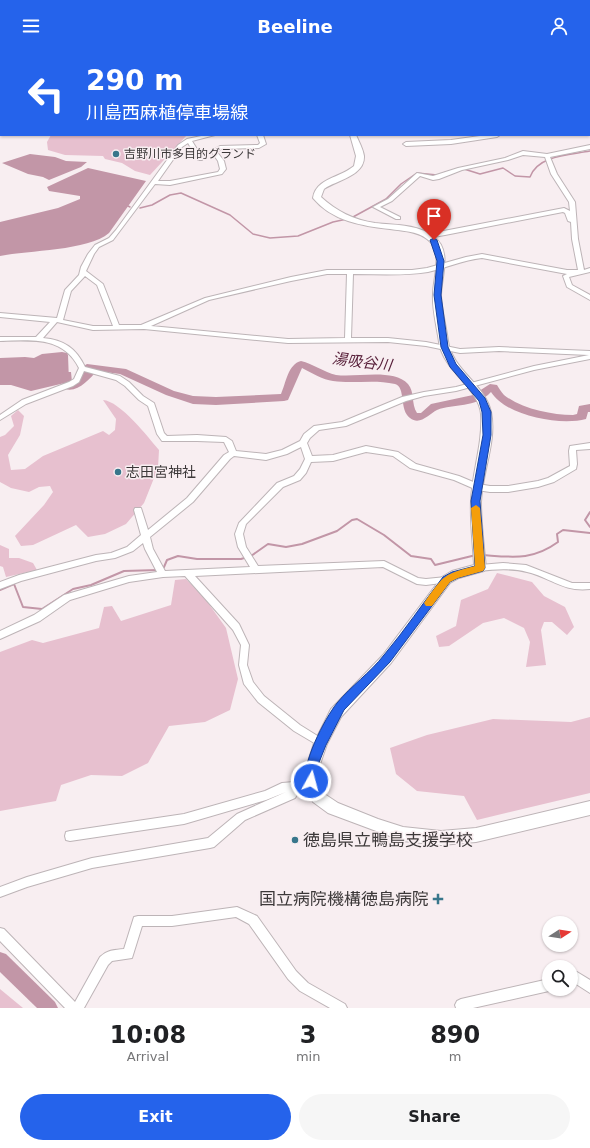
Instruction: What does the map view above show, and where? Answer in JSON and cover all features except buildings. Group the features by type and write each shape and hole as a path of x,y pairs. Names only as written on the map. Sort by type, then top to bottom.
{"main road":[{"path":"353,136 360,155 358,166 351,172 321,187 317,194 320,202 328,208 358,222 408,229 428,236 437,246 440,266 438,295 444,347 453,365 477,392 486,412 488,423 477,487 476,515 480,560 446,580 387,659 340,707 321,743 310,777 318,797 333,808 397,832 422,837 459,838 590,808"}],"street":[{"path":"39,338 57,321 68,290 82,276 91,254 97,246 111,239 118,231 180,146 189,140 207,136"},
{"path":"155,182 170,183 220,173 223,169 221,161 214,151 220,148 259,146 263,144 260,136"},
{"path":"406,144 451,142 490,136"},
{"path":"189,140 200,160"},
{"path":"398,218 376,207 390,200 419,174 433,178 459,169 506,159 523,153 548,158 590,147"},
{"path":"548,158 554,174 572,202 575,239 581,272"},
{"path":"428,236 465,231 509,219 564,210 568,212 570,220 574,221"},
{"path":"144,326 207,299 327,272 412,272 482,256 567,272 581,272"},
{"path":"590,270 566,276 569,286 590,298"},
{"path":"83,271 100,284 117,328"},
{"path":"348,340 350,273"},
{"path":"0,315 57,321 93,328 144,326 288,341 329,342 348,340 388,340 473,352 499,349 590,353"},
{"path":"0,339 39,338 68,347 75,353 88,370 118,378 127,384 150,405 161,434 165,439 197,438 226,440 229,443 232,453"},
{"path":"0,586 19,578 96,558 112,556 130,549 190,500 232,453 266,457 284,452 302,443 306,436 317,428 343,424 404,399 412,397 477,392 546,366 590,357"},
{"path":"0,418 24,402 68,385 77,380 88,370"},
{"path":"256,570 248,557 239,534 243,524 280,485 297,478 304,471 309,459 302,443"},
{"path":"309,459 333,458 366,449 395,454 413,466 456,478 477,487 508,489 551,480 573,467 575,462 572,453 573,448 590,446"},
{"path":"138,510 156,563 163,574"},
{"path":"480,560 492,566 525,568 573,588 590,586"},
{"path":"0,635 37,618 66,597 129,579 163,574 384,564 394,567 416,581 423,583 431,580 446,580"},
{"path":"188,574 236,627 245,646 243,665 249,684 260,699 297,728 321,743"},
{"path":"0,892 27,882 92,863 210,843 241,817 290,795 296,787 310,777"},
{"path":"70,836 184,819 266,795 282,788 296,787"},
{"path":"78,1008 104,961 109,956 128,954 138,921 172,921 237,912 253,920 292,974 304,987 341,1008"},
{"path":"0,933 73,1008"},
{"path":"578,979 590,987"},
{"path":"461,1005 542,987"}],"shaded area":[{"name":"吉野川市多目的グランド","path":"50,136 186,136 150,175 135,171 122,163 105,159 103,156 65,155 48,150 47,142"},
{"path":"30,154 55,157 66,161 87,162 81,167 49,180 43,177 28,174 2,163"},
{"path":"88,168 146,181 109,233 99,239 73,247 0,256 0,222 58,208 80,199 80,196 49,191 47,187"},
{"path":"67,353 68,355 69,382 31,391 11,385 0,385 0,358 34,358 42,354"},
{"path":"103,400 117,406 125,413 159,450 158,468 144,503 126,524 105,534 88,537 76,525 33,545 21,546 15,536 44,505 53,492 50,486 39,487 29,492 11,488 0,482 0,437 5,435 14,426 11,416 18,410 24,416 20,435 8,455 11,470 25,469 43,456 103,431 109,435 115,430 116,419"},
{"path":"0,545 9,549 9,558 19,558 33,563 37,570 6,577 3,567 0,566"},
{"path":"497,573 532,582 544,596 565,607 574,627 567,635 552,622 544,622 541,630 546,665 526,667 530,642 524,628 504,618 483,623 449,646 439,647 436,636 456,626 461,600 488,589"},
{"path":"186,579 206,600 226,628 238,679 230,710 205,722 169,726 148,763 122,776 91,775 61,785 56,801 0,811 0,652 32,640 43,643 99,628 104,607 112,606 121,621 171,605 175,580"},
{"path":"590,717 590,793 477,820 464,796 417,791 396,774 390,748 427,735 493,719 571,722"},
{"path":"0,989 23,1008 0,1008"}],"waterway":[{"path":"464,169 480,174 503,168 515,176 530,177 534,170 547,160 564,155 590,151"},
{"path":"443,173 457,169"},
{"path":"353,217 386,199 401,184 417,173 437,175"},
{"path":"140,208 152,205 170,195 181,193 230,215 253,234 270,238 298,236 333,222 347,219"},
{"name":"湯吸谷川","path":"87,367 122,371 170,393 193,400 216,401 284,397 297,367 301,364 334,378 378,378 400,382 406,388 408,408 414,416 425,415 435,407 460,403 477,398 490,387 493,387 500,397 508,402 528,411 552,417 563,419 582,416 583,409 590,408"},
{"path":"67,374 67,383 69,387 79,383 94,368"},
{"path":"590,512 585,520 590,527"},
{"path":"164,567 167,560 178,556 197,559 241,559 251,556 268,544 286,547 302,544 337,531 352,520 357,519 384,535 411,556 431,559 435,565 476,555"},
{"path":"482,555 512,557 530,555 548,548 558,542 557,534 563,530 590,533"},
{"path":"0,590 14,584 23,607 42,609 73,589 91,585 124,571 158,570"},
{"path":"0,960 49,1008"}],"slow traffic":[{"path":"429,603 446,580 456,574 480,568 476,508"}],"place":[{"name":"吉野川市多目的グランド","path":"116,154"},
{"name":"志田宮神社","path":"118,472"},
{"name":"徳島県立鴨島支援学校","path":"295,840"},
{"name":"国立病院機構徳島病院","path":"438,899"}],"route":[{"path":"311,781 310,777 313,762 340,707 387,659 446,580 456,574 480,568 476,501 477,487 484,457 488,423 485,406 482,400 471,385 458,372 448,357 444,347 438,295 441,261 434,240"}]}
